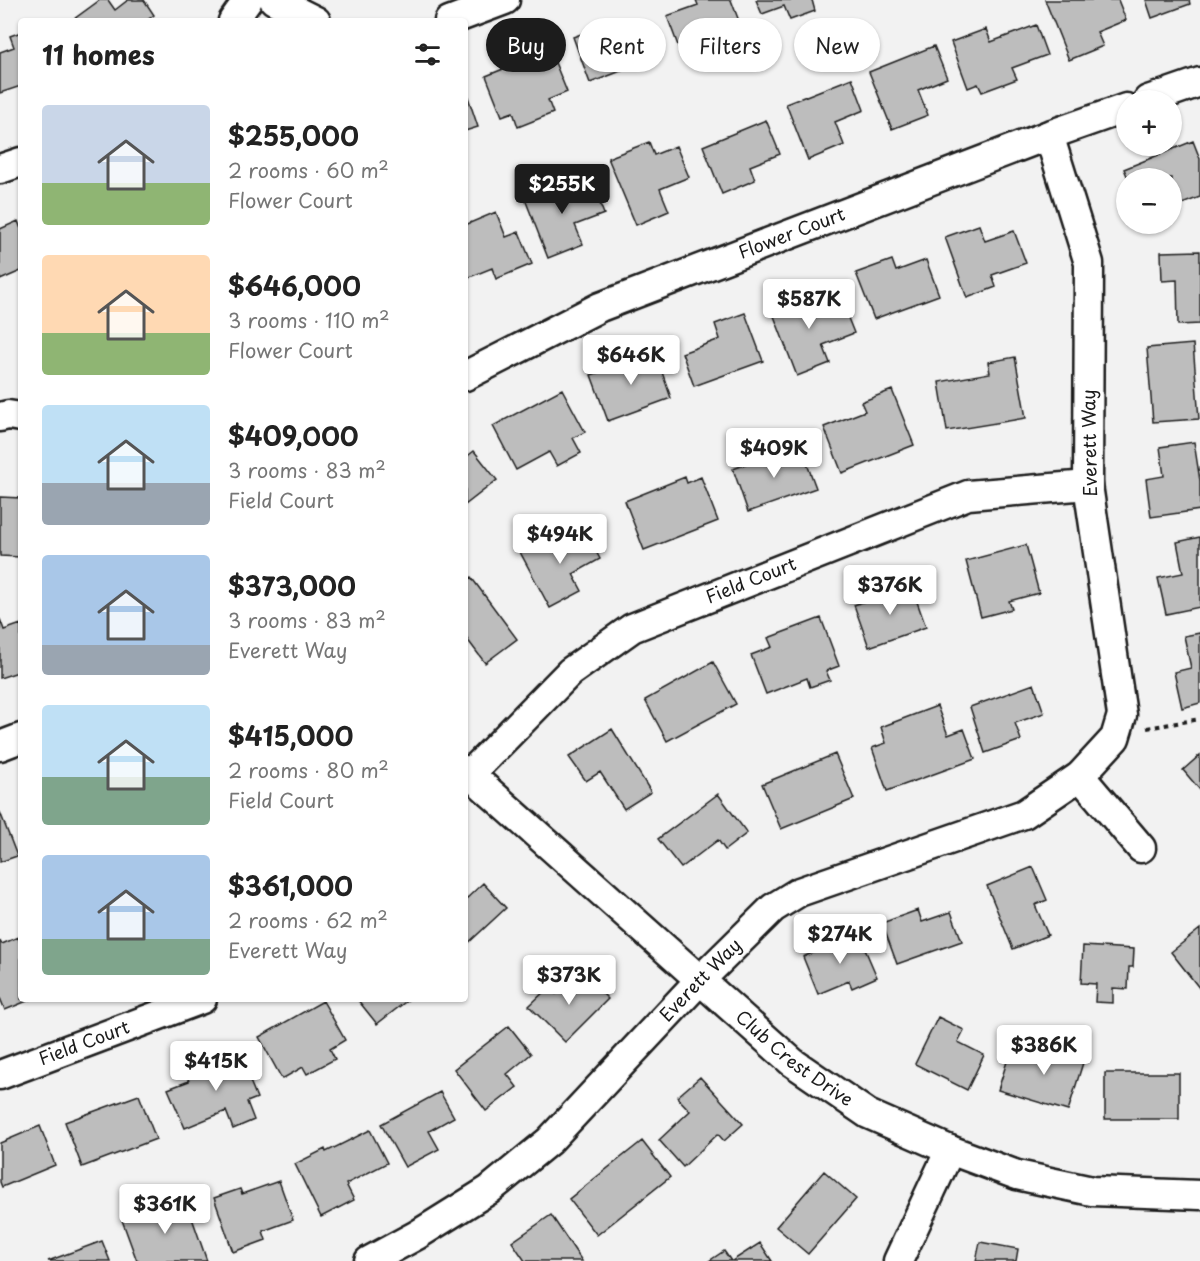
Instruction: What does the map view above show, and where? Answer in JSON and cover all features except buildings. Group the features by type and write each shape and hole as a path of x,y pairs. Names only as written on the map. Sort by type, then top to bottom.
{"street":[{"path":"235,18 248,0"},
{"path":"274,0 310,18"},
{"path":"457,18 505,0"},
{"path":"1177,90 1200,82"},
{"name":"Flower Court","path":"468,373 600,307 1116,112"},
{"name":"Everett Way","path":"369,1261 417,1235 489,1190 549,1141 700,980 773,908 799,892 1024,814 1080,776 1116,738 1122,715 1088,485 1089,263 1049,135"},
{"path":"0,170 18,163"},
{"path":"0,417 18,417"},
{"name":"Field Court","path":"468,774 570,672 632,628 968,495 1088,485"},
{"path":"0,746 18,739"},
{"name":"Club Crest Drive","path":"468,776 792,1062 868,1114 950,1150 1017,1174 1092,1191 1200,1195"},
{"path":"1080,776 1141,848"},
{"name":"Field Court","path":"0,1075 194,1002"},
{"path":"898,1261 950,1150"}],"path":[{"path":"1116,738 1150,727 1200,719"}]}
